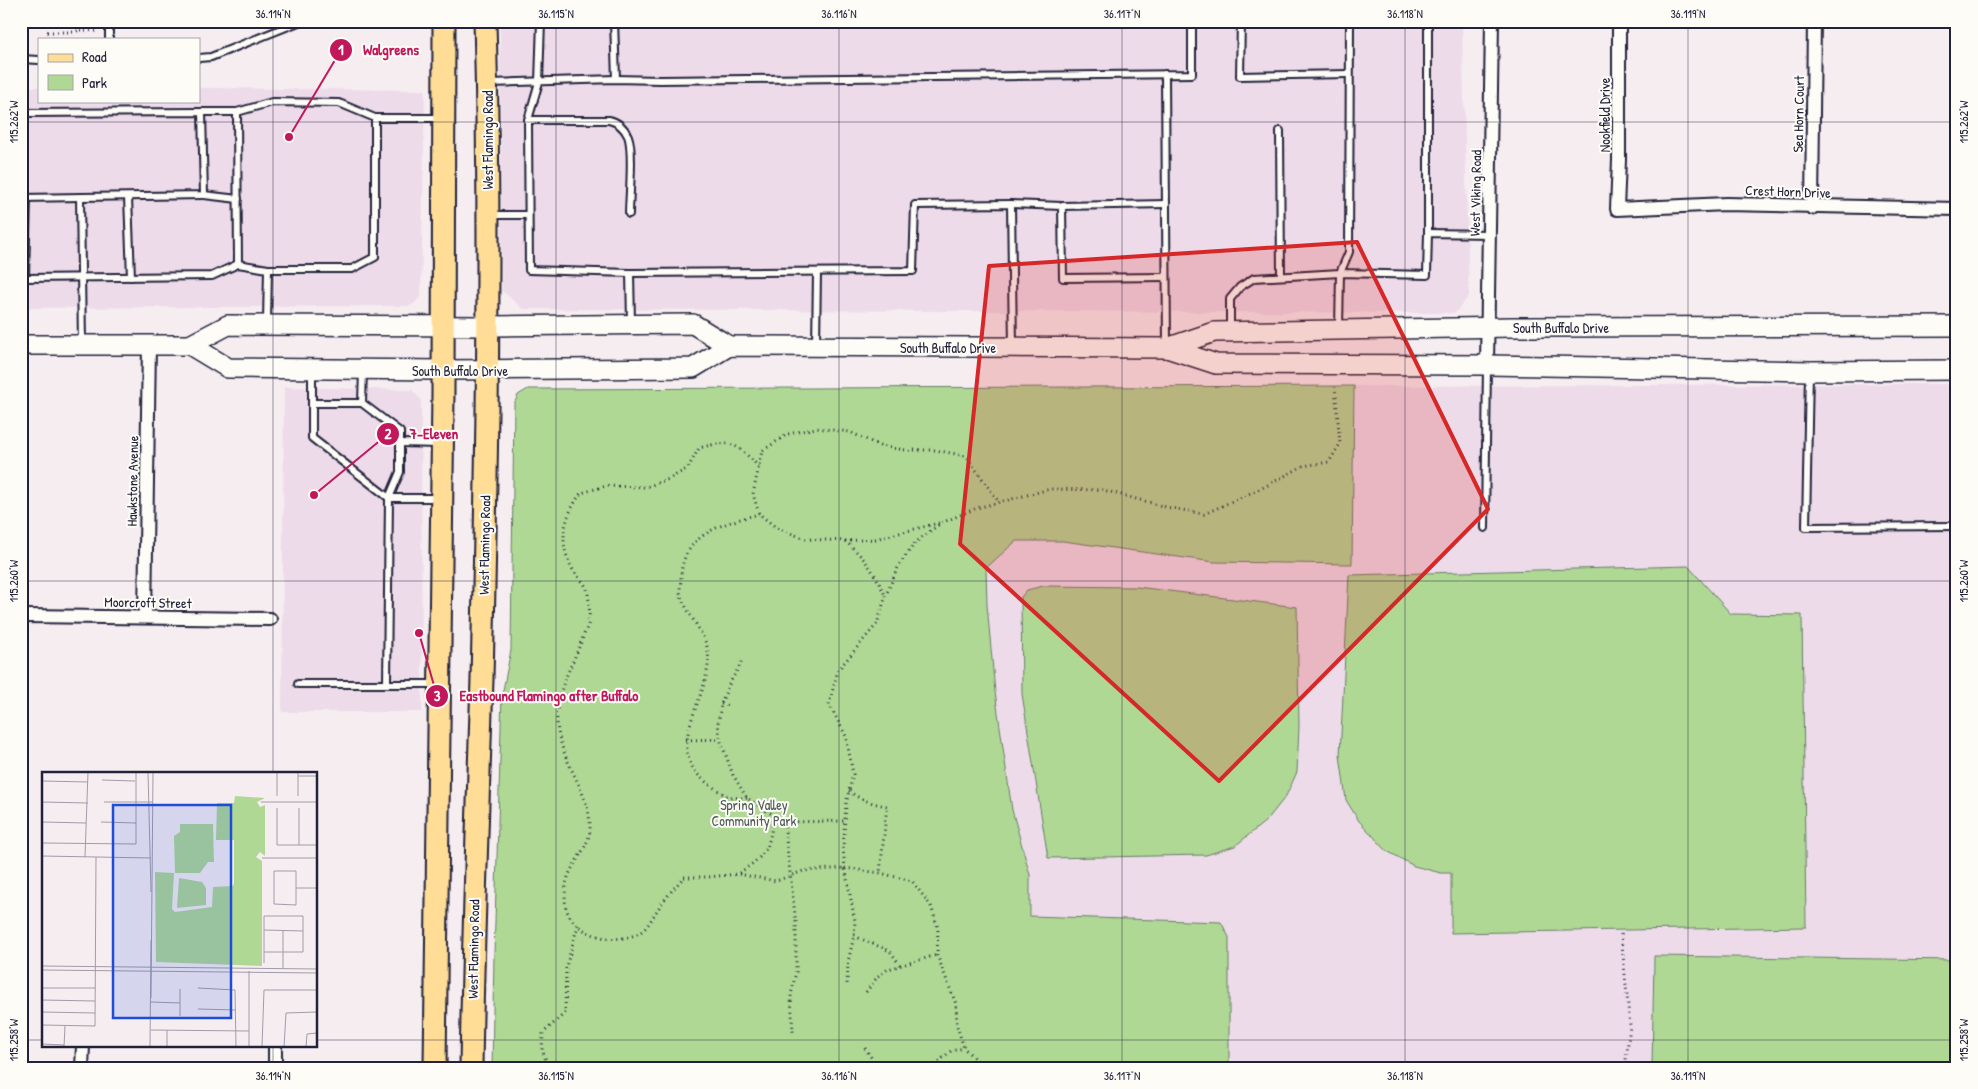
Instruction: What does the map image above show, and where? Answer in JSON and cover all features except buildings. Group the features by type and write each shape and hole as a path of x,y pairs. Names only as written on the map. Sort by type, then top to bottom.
{"main road":[{"path":"435,1068 438,684 442,498 444,21"},
{"name":"West Flamingo Road","path":"471,1068 472,963 482,670 487,370 487,83 485,21"},
{"path":"21,345 190,345 228,325 487,326 693,324 729,346"},
{"name":"South Buffalo Drive","path":"1167,348 1214,332 1230,331 1488,327 1957,326"},
{"name":"South Buffalo Drive","path":"190,345 228,368 443,370 693,368 729,346 816,346 1167,348 1216,364 1487,365 1809,371 1957,370"}],"street":[{"name":"West Viking Road","path":"1487,365 1492,21"},
{"name":"Nookfield Drive","path":"1618,209 1620,160 1619,21"},
{"name":"Sea Horn Court","path":"1812,208 1814,21"},
{"name":"Crest Horn Drive","path":"1618,209 1726,204 1812,208 1957,209"},
{"name":"Hawkstone Avenue","path":"145,617 149,345"},
{"name":"Moorcroft Street","path":"25,616 270,619"},
{"path":"82,1068 83,1046"},
{"path":"275,1046 275,1068"}],"lane":[{"path":"109,21 109,35"},
{"path":"200,58 211,57 301,21"},
{"path":"541,21 539,82 528,120 529,270 630,273 913,272 915,205 1011,204 1062,206 1166,204"},
{"path":"614,21 616,79"},
{"path":"487,83 616,79 1192,74 1192,21"},
{"path":"1241,21 1240,76 1349,74"},
{"path":"1339,329 1340,273 1349,252 1350,21"},
{"path":"1230,331 1230,300 1240,287 1254,278 1340,273 1427,275 1428,21"},
{"path":"21,59 38,60"},
{"path":"1165,74 1167,348"},
{"path":"21,113 237,112 272,102 339,103 375,118 444,118"},
{"path":"202,112 204,195"},
{"path":"237,112 238,264"},
{"path":"238,199 204,195 24,198 25,278 212,276 238,264 268,269 352,269 375,258 375,118"},
{"path":"528,120 609,120 617,122 623,128 630,143 629,214"},
{"path":"1280,131 1281,276"},
{"path":"80,197 82,345"},
{"path":"128,197 131,277"},
{"path":"1011,204 1013,347"},
{"path":"1062,206 1063,278 1166,276"},
{"path":"487,214 528,214"},
{"path":"1428,233 1489,234"},
{"path":"267,325 268,269"},
{"path":"816,272 816,346"},
{"path":"630,273 631,324"},
{"path":"1485,528 1487,365"},
{"path":"312,369 312,438 389,498 442,498"},
{"path":"362,403 363,369"},
{"path":"1809,371 1806,527 1957,526"},
{"path":"312,403 362,403 400,432 400,472 389,498 387,684"},
{"path":"400,443 442,444"},
{"path":"298,684 438,684"}],"path":[{"path":"79,21 79,30"},
{"path":"47,32 75,32 79,30 109,35"},
{"path":"1000,502 966,456 935,450 905,450 880,446 850,432 816,428 788,434 762,451 753,494 759,514 777,528 806,539 845,541 875,540 941,523 977,508 1000,502 1050,488 1103,490 1166,507 1204,514 1266,486 1303,466 1329,462 1340,444 1335,387"},
{"path":"758,467 737,445 720,443 699,448 688,468 669,479 646,487 606,486 581,493 570,508 564,524 565,548 572,569 587,589 589,620 578,651 558,696 557,721 560,744 588,808 590,828 586,846 566,882 568,914 578,925 602,938 626,938 644,930 659,907 684,877 738,874 776,881 803,871 845,868 880,873 912,881 931,906 938,928 937,955 956,1004 957,1026 964,1048 984,1068"},
{"path":"748,798 729,798 698,776 687,753 686,740 693,713 704,684 708,650 680,595 681,564 687,552 709,529 730,521 759,514"},
{"path":"847,985 848,962 854,936 855,921 843,848 849,791 853,774 846,736 829,704 838,670 877,624 886,595 899,565 916,543 941,523"},
{"path":"845,541 862,556 886,595"},
{"path":"742,662 728,686 721,704 718,723 720,739 733,775 748,798 784,822 845,821"},
{"path":"721,704 729,706"},
{"path":"686,740 720,739"},
{"path":"849,791 876,804 888,806 880,873"},
{"path":"738,874 760,860 768,846 774,815"},
{"path":"784,822 796,923 796,972 791,995 793,1032"},
{"path":"549,1068 542,1050 543,1033 565,1013 566,968 578,925"},
{"path":"1622,934 1630,1026 1625,1068"},
{"path":"854,936 890,951 900,965"},
{"path":"866,992 878,976 888,969 937,955"},
{"path":"865,1048 878,1068"},
{"path":"930,1068 951,1052 964,1048"}],"highlighted area":[{"path":"1357,242 1488,509 1219,781 960,544 989,266"}],"shaded area":[{"path":"500,21 1462,21 1469,296 1455,313 523,309 502,291"},
{"path":"21,87 38,87 38,102 200,102 200,88 425,90 421,296 414,304 409,306 21,308"},
{"path":"1957,384 1957,1068 1089,1068 1031,948 1030,875 1012,810 995,692 987,605 986,568 1016,541 1063,541 1214,562 1351,564 1354,386"},
{"path":"284,387 412,390 421,400 422,712 282,712"}],"green space":[{"name":"Spring Valley Community Park","path":"1354,386 1352,564 1214,562 1063,541 1016,541 986,568 987,605 995,692 1012,810 1030,875 1030,916 1221,922 1229,937 1229,1068 492,1068 502,695 511,650 514,404 518,395 528,389"},
{"path":"1688,566 1731,614 1802,615 1806,927 1451,933 1451,873 1441,873 1414,866 1387,851 1359,821 1346,800 1340,755 1349,575"},
{"path":"1043,586 1137,587 1297,607 1299,726 1297,772 1286,796 1267,820 1235,846 1206,855 1048,858 1022,694 1021,597 1027,590"},
{"path":"1654,956 1957,960 1957,1068 1652,1068"}],"place":[{"name":"Walgreens","path":"289,137"},
{"name":"7-Eleven","path":"314,495"},
{"name":"Eastbound Flamingo after Buffalo","path":"419,633"}]}
